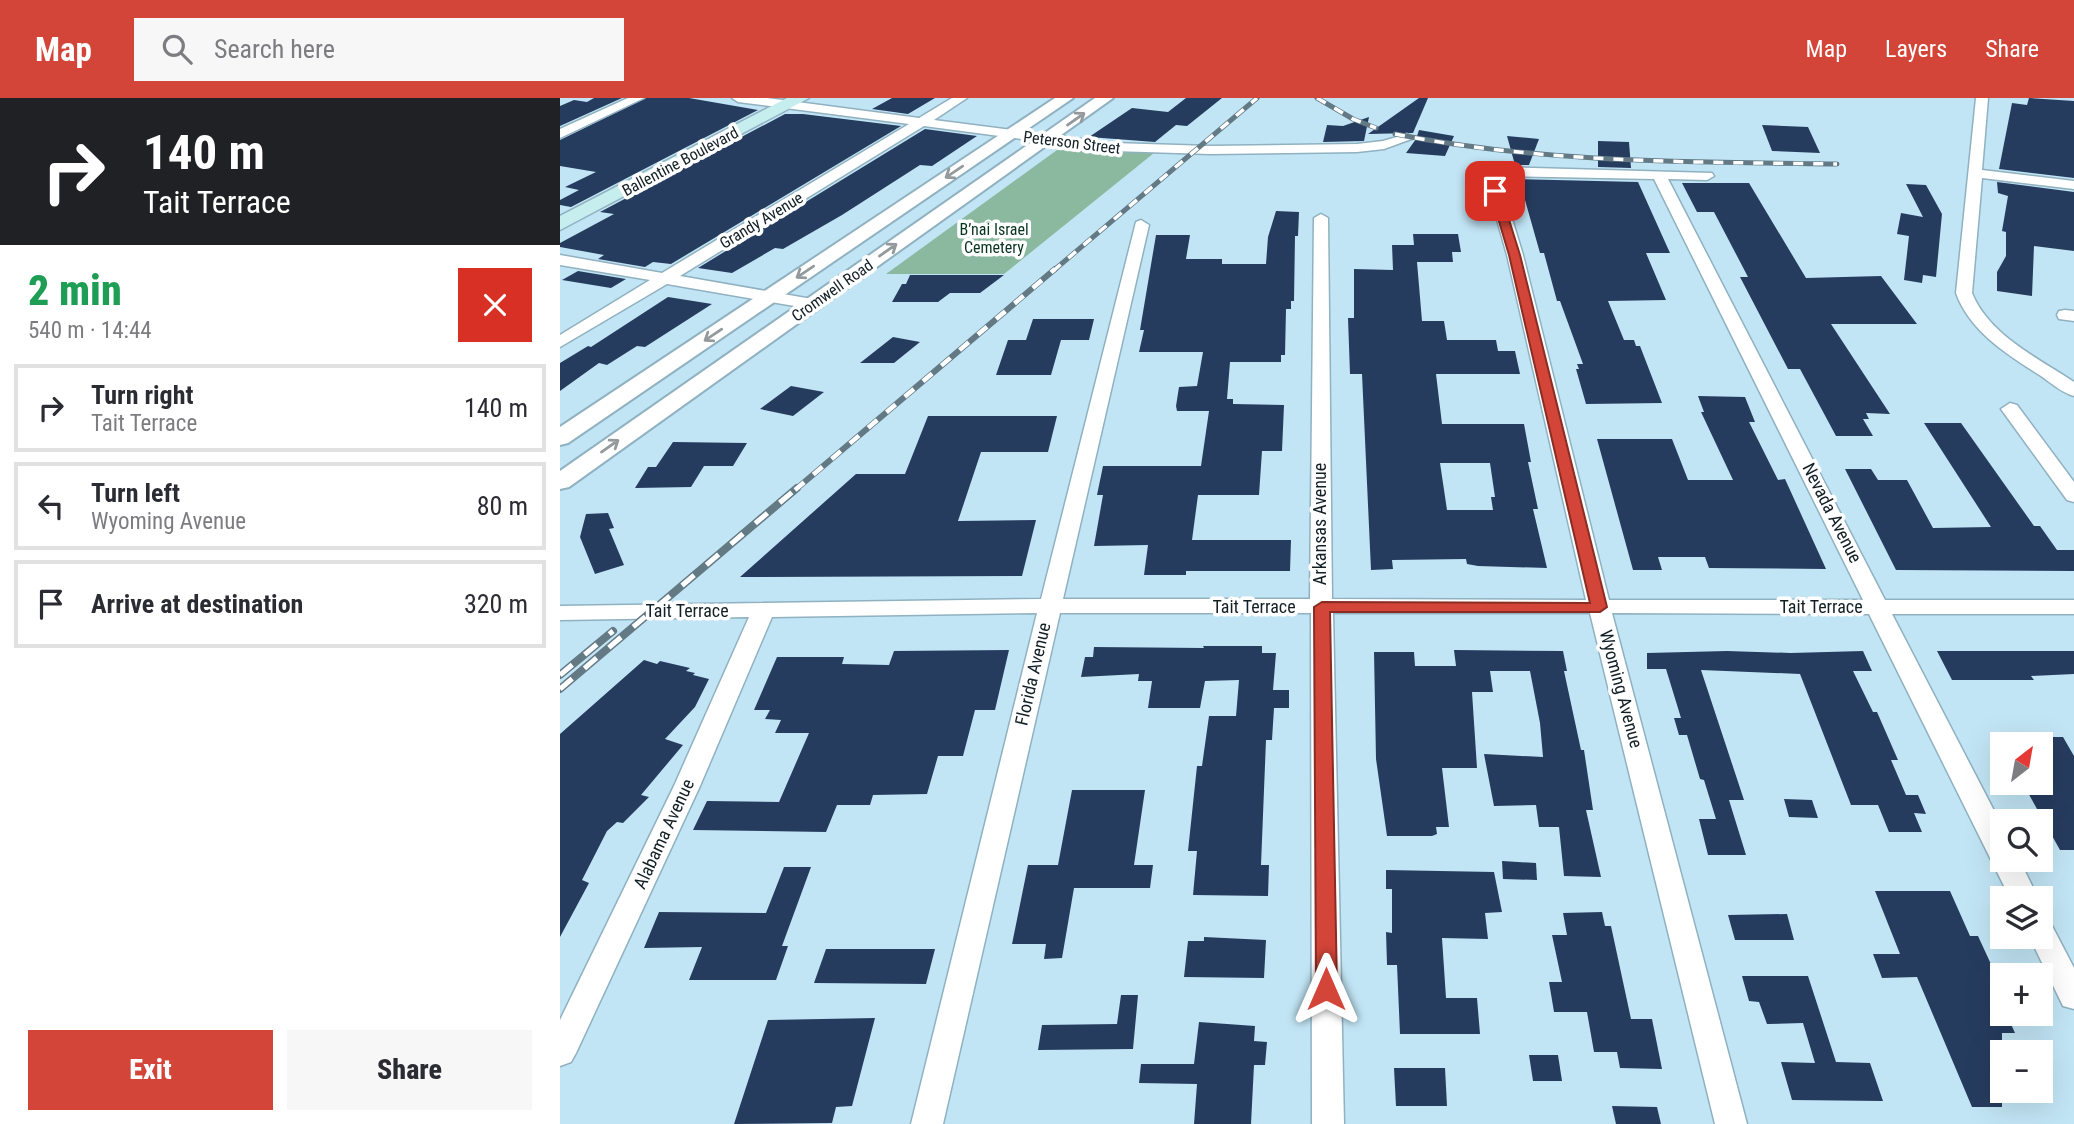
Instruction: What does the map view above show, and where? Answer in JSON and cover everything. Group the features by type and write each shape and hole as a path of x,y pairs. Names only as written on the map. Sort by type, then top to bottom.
{"main road":[{"name":"Ballentine Boulevard","path":"560,224 794,101"}],"street":[{"path":"560,134 638,98"},
{"name":"Peterson Street","path":"738,98 794,101 921,122 1135,149 1357,148 1384,145 1407,138"},
{"name":"Grandy Avenue","path":"560,342 961,98"},
{"name":"Cromwell Road","path":"560,438 1065,98"},
{"name":"Cromwell Road","path":"560,482 1105,98"},
{"path":"1982,98 1964,293 1966,304 1983,327 2074,390"},
{"name":"Wyoming Avenue","path":"1659,175 1500,170 1491,174 1515,255 1600,607 1731,1124"},
{"path":"1974,173 2074,185"},
{"path":"1659,175 1707,176"},
{"name":"Nevada Avenue","path":"1659,175 1990,829"},
{"name":"Arkansas Avenue","path":"1321,218 1319,578 1322,607 1328,1124"},
{"name":"Florida Avenue","path":"927,1124 1091,428 1110,365 1141,225"},
{"path":"560,260 813,304"},
{"path":"2010,410 2074,496"},
{"name":"Tait Terrace","path":"560,613 1049,606 2074,607"},
{"name":"Alabama Avenue","path":"560,1053 687,786 763,612"},
{"path":"2050,949 2074,997"}],"green space":[{"name":"B’nai Israel Cemetery","path":"1057,150 1154,153 1004,274 886,274"}],"building":[{"path":"594,98 622,98 560,126 560,106 574,100 587,102"},
{"path":"646,98 689,98 758,110 571,207 560,205 560,200 579,190 565,187 596,172 560,166 560,140"},
{"path":"892,98 935,98 908,114 872,109"},
{"path":"1186,98 1222,98 1187,126 1176,125 1155,142 1089,137 1132,108 1168,112"},
{"path":"1419,98 1428,98 1413,133 1368,134"},
{"path":"2029,98 2074,101 2074,178 1999,169 2012,103 2027,105"},
{"path":"785,114 901,126 671,264 653,262 645,267 598,259 604,255 560,247 560,243 614,214 600,212"},
{"path":"1369,117 1364,141 1323,142 1327,125 1343,126"},
{"path":"1762,125 1808,127 1820,153 1772,151"},
{"path":"925,129 977,136 932,166 920,165 783,249 775,248 732,273 698,268"},
{"path":"1419,130 1454,136 1445,156 1406,153"},
{"path":"1507,136 1539,139 1529,165 1515,165"},
{"path":"1598,141 1629,142 1631,168 1598,167"},
{"path":"1519,179 1638,182 1670,253 1646,253 1666,300 1608,301 1624,340 1634,340 1636,346 1640,346 1662,403 1586,404 1576,369 1579,369 1577,364 1583,364 1560,301 1557,301 1544,253 1540,253"},
{"path":"1997,182 2074,192 2074,251 2034,246 2032,296 1997,291 1997,272 2006,256 2006,232 2002,231 2008,196 1998,193"},
{"path":"1682,183 1749,183 1806,278 1881,276 1917,324 1831,324 1890,414 1866,413 1869,419 1863,419 1873,436 1836,436 1800,369 1788,369 1740,277 1748,277 1714,212 1697,212"},
{"path":"1906,184 1926,185 1942,214 1936,277 1923,275 1922,283 1904,280 1909,236 1897,234 1901,213 1923,217"},
{"path":"1276,211 1299,212 1298,236 1295,236 1294,301 1291,301 1291,309 1286,309 1285,355 1281,355 1281,362 1230,362 1227,399 1233,399 1233,404 1284,405 1282,451 1262,451 1259,495 1198,495 1192,540 1291,540 1290,571 1186,571 1186,575 1144,575 1148,545 1094,546 1103,495 1097,495 1103,466 1201,466 1209,411 1177,411 1176,406 1179,387 1197,386 1203,352 1139,352 1144,330 1140,330 1156,235 1190,235 1186,259 1222,259 1222,264 1266,264 1268,237"},
{"path":"1413,234 1458,234 1461,252 1452,252 1453,262 1417,262 1422,321 1444,321 1447,340 1496,340 1498,351 1515,351 1520,374 1436,374 1442,424 1524,424 1531,462 1528,462 1538,509 1533,509 1547,568 1478,566 1467,564 1466,559 1392,560 1393,569 1371,570 1362,374 1350,374 1348,318 1354,318 1354,269 1393,270 1392,245 1414,245","holes":["1440,463 1490,463 1495,497 1491,497 1493,510 1447,510"]},
{"path":"578,271 626,279 611,288 562,280"},
{"path":"910,275 1004,275 980,293 950,293 938,302 892,302"},
{"path":"668,297 712,304 645,347 637,346 607,365 599,363 560,391 560,363 588,346 591,347"},
{"path":"1033,319 1094,319 1089,340 1061,340 1051,375 996,375 1008,340 1026,340"},
{"path":"893,337 920,342 894,363 860,363"},
{"path":"791,386 824,392 793,416 760,409"},
{"path":"1698,396 1745,397 1755,422 1749,422 1778,480 1785,479 1826,569 1709,568 1705,557 1658,557 1662,570 1633,570 1597,439 1672,439 1688,480 1733,480 1701,412 1704,412"},
{"path":"928,416 1057,416 1048,452 981,452 958,521 1036,520 1022,576 740,577 856,474 905,474"},
{"path":"1924,423 1961,423 2034,526 2040,526 2057,550 2074,550 2074,571 1896,570 1845,469 1871,469 1878,480 1907,480 1933,528 1991,527"},
{"path":"673,442 747,443 733,466 704,466 691,487 635,488 648,467 656,467"},
{"path":"608,513 614,528 609,529 624,565 595,574 580,537 586,514"},
{"path":"1203,646 1262,646 1262,653 1276,653 1273,690 1289,690 1289,708 1274,708 1272,740 1266,740 1261,865 1269,865 1268,896 1193,895 1197,851 1188,851 1197,766 1202,766 1209,716 1236,716 1239,680 1205,681 1200,708 1148,708 1152,681 1138,681 1139,674 1081,677 1085,657 1093,657 1094,647 1204,648"},
{"path":"1009,650 995,710 975,710 963,756 938,756 927,794 873,795 870,805 837,805 826,832 693,830 707,801 779,802 809,733 775,733 781,720 765,719 770,710 754,710 777,657 844,657 842,664 889,665 894,651"},
{"path":"1454,650 1563,651 1567,671 1564,671 1581,750 1584,750 1593,810 1586,810 1601,877 1564,876 1559,827 1539,827 1536,805 1494,806 1484,754 1543,757 1540,723 1530,671 1490,671 1493,692 1472,692 1477,768 1442,768 1449,827 1436,827 1437,834 1432,836 1387,836 1376,759 1374,652 1414,652 1415,666 1456,666"},
{"path":"1863,651 1872,671 1853,671 1873,712 1877,712 1898,760 1891,760 1906,795 1918,795 1926,814 1914,813 1922,832 1889,832 1878,805 1851,805 1800,674 1701,670 1744,800 1729,800 1746,855 1708,855 1699,819 1716,819 1687,735 1679,735 1674,718 1681,718 1666,669 1647,669 1647,653"},
{"path":"1937,651 2074,651 2074,674 2031,676 2034,680 1952,680"},
{"path":"644,660 690,668 686,671 709,679 695,707 665,739 683,745 641,795 649,797 623,823 617,822 607,831 582,880 589,883 560,937 560,734"},
{"path":"2053,737 2063,737 2074,756 2074,850 2060,850 2053,837 2053,809 2037,809 2029,795 2053,795"},
{"path":"1072,790 1145,790 1134,865 1153,865 1150,888 1074,888 1062,958 1044,959 1046,944 1012,944 1028,865 1058,865"},
{"path":"1784,799 1812,800 1818,818 1789,817"},
{"path":"1502,861 1536,863 1537,880 1503,879"},
{"path":"784,867 811,867 782,946 788,946 776,980 689,980 702,947 644,948 659,912 766,913"},
{"path":"1386,870 1494,872 1502,912 1485,913 1488,939 1442,938 1446,998 1477,998 1480,1034 1400,1034 1397,965 1387,965 1386,932 1392,933 1392,889 1386,889"},
{"path":"1875,891 1950,891 1970,936 1978,936 1990,963 1990,1026 2012,1026 2015,1033 2002,1033 2002,1040 1990,1040 1990,1103 2002,1103 2002,1107 1972,1107 1917,977 1882,978 1873,954 1900,954"},
{"path":"1602,912 1605,926 1611,926 1631,1019 1652,1019 1662,1069 1620,1068 1617,1052 1594,1052 1587,1012 1554,1012 1549,982 1562,982 1552,935 1567,935 1563,913"},
{"path":"1787,914 1794,940 1735,940 1728,915"},
{"path":"1204,937 1266,940 1264,978 1184,977 1188,941 1204,941"},
{"path":"826,949 935,949 926,984 814,983"},
{"path":"1742,976 1808,976 1836,1062 1870,1063 1883,1101 1792,1100 1781,1062 1815,1063 1803,1023 1767,1024 1759,1002 1749,1001"},
{"path":"1121,995 1138,995 1133,1049 1038,1050 1042,1025 1117,1024"},
{"path":"875,1018 852,1106 836,1107 832,1123 734,1124 768,1020"},
{"path":"1199,1022 1255,1026 1254,1041 1267,1042 1265,1065 1254,1065 1251,1124 1194,1124 1197,1084 1139,1083 1141,1064 1194,1064"},
{"path":"1529,1055 1558,1055 1562,1081 1533,1081"},
{"path":"1394,1068 1445,1068 1447,1106 1396,1106"},
{"path":"1612,1106 1657,1107 1661,1124 1616,1124"}],"railway":[{"path":"1053,271 1257,98"},
{"path":"1317,98 1353,119 1376,128"},
{"path":"1395,134 1450,144 1560,156 1837,164"},
{"path":"795,490 1055,269"},
{"path":"560,689 797,488"},
{"path":"560,675 613,631"}],"route":[{"path":"1326,989 1322,607 1600,607 1515,255 1495,191"}]}
